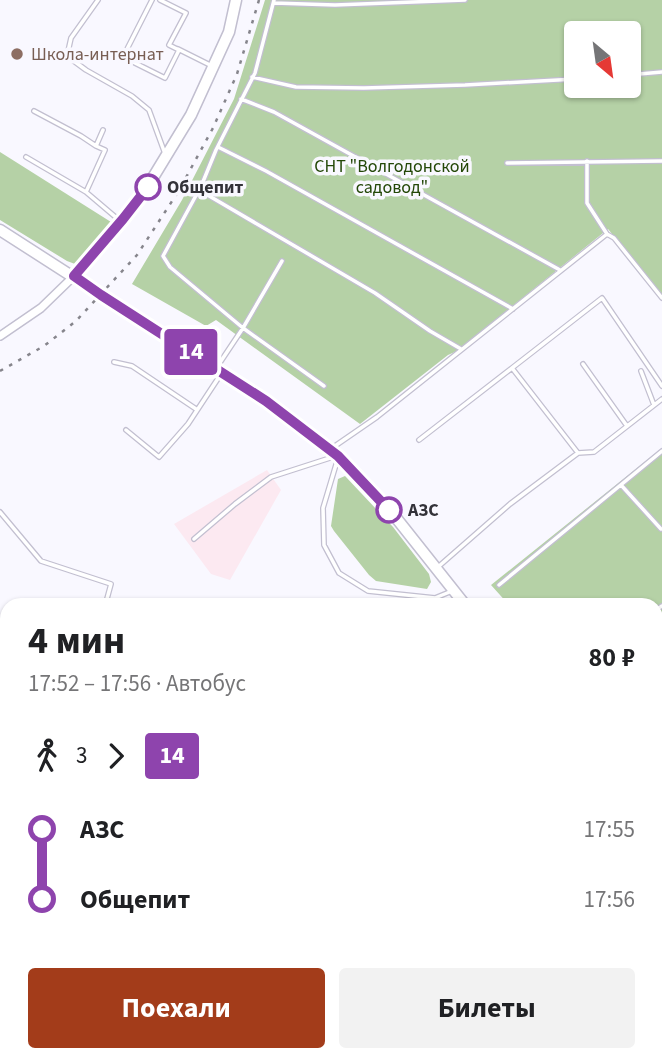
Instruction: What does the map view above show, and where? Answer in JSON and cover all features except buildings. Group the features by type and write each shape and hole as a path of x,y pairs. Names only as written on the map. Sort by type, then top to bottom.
{"main road":[{"path":"74,276 143,194 191,115 229,32 236,0"},
{"path":"0,230 266,401 335,453 397,519 460,598"}],"street":[{"path":"0,336 41,307 74,276"}],"lane":[{"path":"98,0 71,38 67,56 132,96 149,110 166,157"},
{"path":"152,0 123,57 164,78 179,50 169,46"},
{"path":"159,0 186,13 169,46"},
{"path":"324,386 243,328 170,267 163,256 199,190 252,77 274,1 335,5 465,0"},
{"path":"169,46 213,67"},
{"path":"641,74 662,72"},
{"path":"252,77 296,87 364,88 564,80"},
{"path":"241,99 274,112 560,271"},
{"path":"34,111 105,150 86,192"},
{"path":"96,146 103,130"},
{"path":"218,147 266,170 513,309"},
{"path":"26,157 86,192 121,222"},
{"path":"587,161 587,203 607,234 614,238 662,298"},
{"path":"507,163 662,161"},
{"path":"199,190 334,268 461,349"},
{"path":"194,539 271,477 335,453 370,422 607,234"},
{"path":"126,430 159,457 188,424 282,261"},
{"path":"419,440 602,298 662,386"},
{"path":"114,362 132,366 196,410"},
{"path":"583,364 627,426"},
{"path":"512,368 578,453"},
{"path":"641,371 654,405"},
{"path":"436,568 510,504 578,453 594,452 662,399"},
{"path":"499,585 662,451"},
{"path":"335,453 323,508 324,545 339,573 368,592 435,598 454,590"},
{"path":"621,485 661,529"},
{"path":"0,512 41,561 111,584 107,598"}],"shaded area":[{"path":"267,470 281,490 230,580 211,574 174,524"}],"green space":[{"name":"СНТ \"Волгодонской садовод\"","path":"265,0 662,0 662,294 608,229 457,351 448,355 360,424 216,320 206,326 132,284 182,200 234,99"},
{"path":"0,152 111,222 112,225 80,263 67,261 0,220"},
{"path":"662,448 662,598 503,598 491,585"},
{"path":"345,476 393,527 429,574 431,582 427,589 376,581 334,531 331,526 338,479"}],"railway":[{"path":"0,371 44,346 76,321 137,255 178,192 213,128 237,74 259,0"}],"bus line":[{"name":"14","path":"148,187 74,276 266,401 338,456 389,510"}],"place":[{"name":"Школа-интернат","path":"17,54"},
{"name":"Общепит","path":"148,187"},
{"name":"АЗС","path":"389,510"}]}
